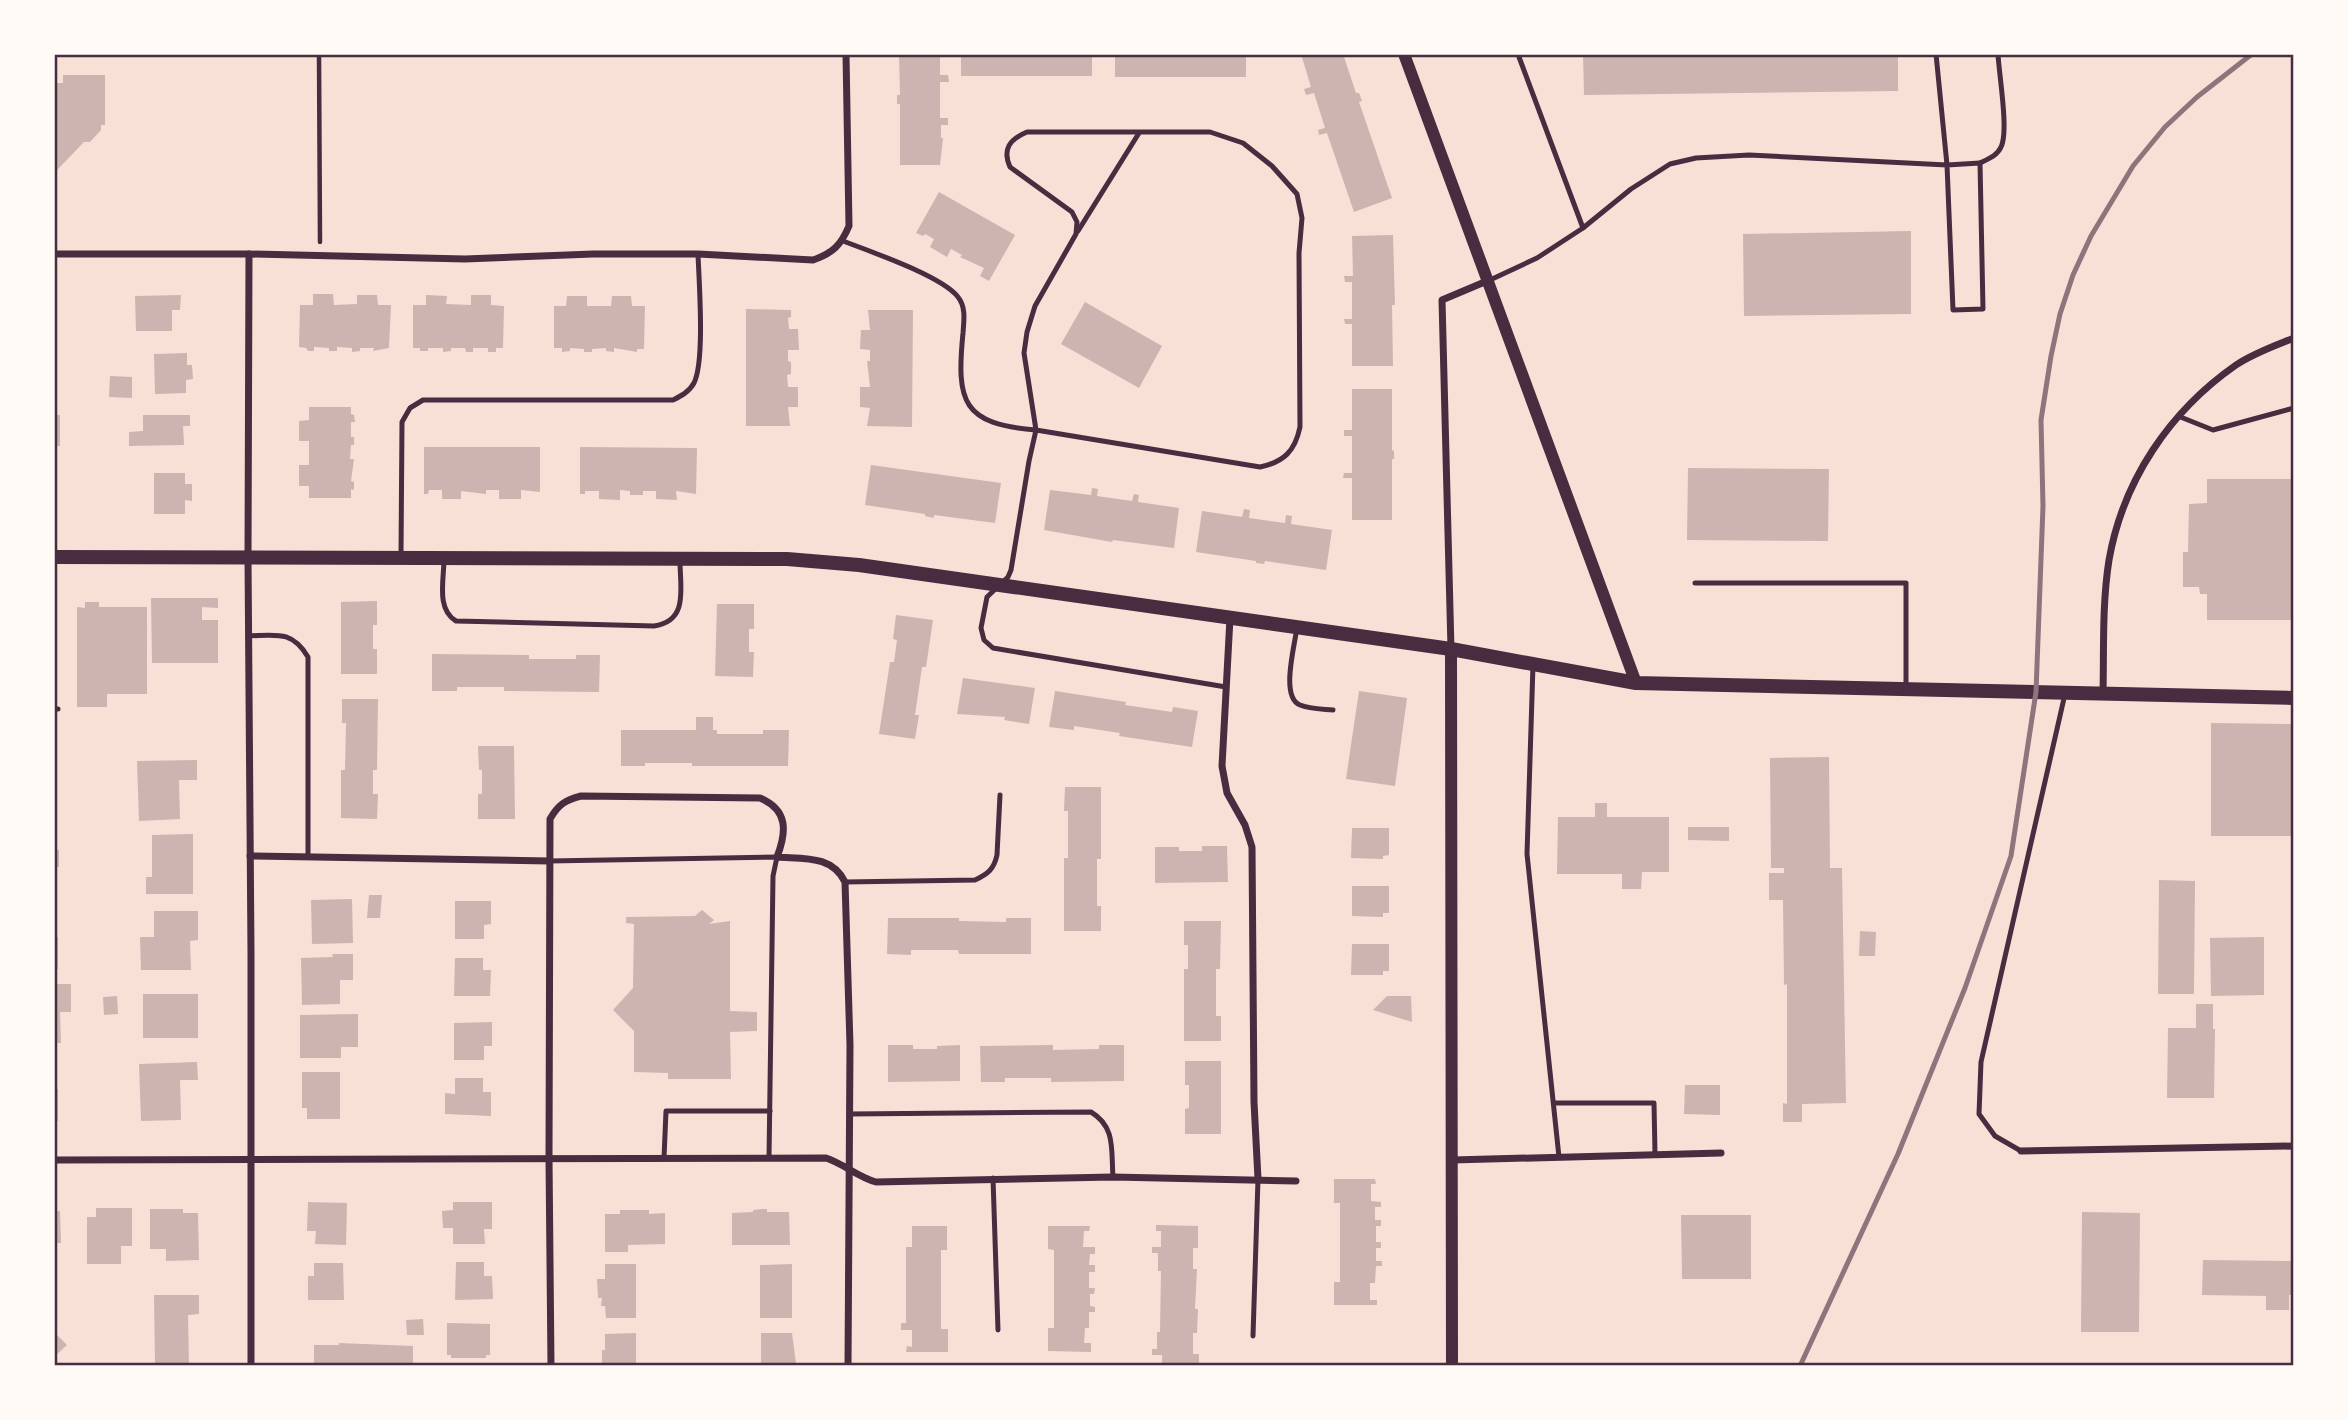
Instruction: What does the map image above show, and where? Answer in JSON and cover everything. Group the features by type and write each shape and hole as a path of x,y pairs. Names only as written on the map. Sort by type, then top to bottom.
{"main road":[{"path":"54,557 787,559 998,584 1451,649 1636,683 2294,698"}],"street":[{"path":"54,254 320,254 465,259 593,254 698,254 813,260 828,255 843,241 849,226 846,54"},
{"path":"1404,54 1636,683"},
{"path":"249,254 247,558 251,1366"},
{"path":"1452,1366 1451,649 1442,300 1487,281"},
{"path":"2103,694 2109,561 2121,514 2133,482 2156,444 2178,416 2207,388 2238,364 2294,338"},
{"path":"1230,618 1222,766 1227,793 1245,825 1252,847 1254,1102 1258,1179"},
{"path":"551,1366 550,819 557,807 568,799 581,796 760,798 772,803 781,814 782,845 778,857 819,859 832,865 845,882 849,1114 848,1366"},
{"path":"250,856 549,861"},
{"path":"2021,1151 2294,1146"},
{"path":"1452,1160 1721,1153"},
{"path":"54,1160 826,1158 876,1182 1114,1177 1296,1181"}],"lane":[{"path":"1936,54 1947,166 1953,310 1983,309 1980,163"},
{"path":"1487,281 1536,258 1583,228 1647,178 1670,164 1696,158 1749,155 1947,166 1980,163 1994,156 2001,148 2004,133 1998,54"},
{"path":"1518,57 1583,228"},
{"path":"843,241 905,265 948,288 959,298 965,314 961,354 963,396 977,416 988,422 1260,467 1275,464 1288,455 1297,442 1300,427 1299,253 1303,218 1297,194 1272,166 1243,142 1210,132 1027,132 1015,137 1007,148 1006,158 1010,167 1072,212 1077,222 1076,234"},
{"path":"1139,133 1035,306 1024,353 1036,430 1011,570 1008,577 987,597 981,628 984,640 993,648 1226,687"},
{"path":"401,559 402,422 410,408 423,400 673,400 683,396 693,385 698,372 698,254"},
{"path":"2178,416 2213,430 2294,408"},
{"path":"444,559 443,607 449,617 456,621 654,626 673,619 680,607 680,559"},
{"path":"1695,583 1906,583 1906,689"},
{"path":"1297,627 1288,690 1292,700 1299,705 1332,710"},
{"path":"248,636 290,637 301,645 307,657 308,857"},
{"path":"1533,665 1527,854 1559,1157"},
{"path":"2021,1151 1995,1136 1979,1114 1981,1062 2066,693"},
{"path":"845,882 975,880 987,875 995,865 998,855 1000,795"},
{"path":"549,861 778,857 773,876 769,1158"},
{"path":"1555,1103 1654,1102 1655,1154"},
{"path":"664,1157 666,1111 770,1111"},
{"path":"849,1114 1091,1112 1102,1119 1110,1130 1114,1177"},
{"path":"993,1178 998,1330"},
{"path":"1253,1336 1258,1179"}],"path":[{"path":"320,54 320,254"}],"building":[{"path":"899,54 940,54 940,75 948,75 949,82 940,82 940,118 948,118 948,125 941,125 943,138 940,165 900,165 900,104 897,104 897,95 900,95"},
{"path":"961,54 1092,54 1092,76 961,76"},
{"path":"1115,54 1246,54 1246,77 1115,77"},
{"path":"1301,54 1343,54 1356,93 1359,93 1362,101 1359,102 1392,198 1354,212 1327,133 1319,135 1318,130 1325,128 1314,93 1306,95 1304,89 1311,87"},
{"path":"1583,54 1898,54 1898,91 1584,95"},
{"path":"63,75 105,75 105,125 101,125 101,130 90,142 84,142 58,169 54,177 54,83 63,83"},
{"path":"939,192 1015,235 989,281 980,276 984,268 960,257 962,255 951,249 947,257 930,247 934,239 916,233"},
{"path":"1911,231 1911,314 1744,316 1743,234"},
{"path":"1393,235 1393,366 1352,366 1352,324 1345,324 1344,319 1352,319 1352,282 1345,282 1344,276 1353,276 1352,236"},
{"path":"313,294 333,294 334,305 357,304 357,295 377,295 378,305 391,305 389,348 373,351 374,348 360,348 360,351 352,352 352,348 337,347 337,351 329,351 329,348 314,347 314,351 308,351 299,347 300,305 313,305"},
{"path":"181,295 180,310 172,310 172,331 136,331 135,296"},
{"path":"426,295 447,296 446,304 471,305 471,295 491,295 491,305 504,306 503,348 496,348 496,352 488,352 488,348 473,348 473,352 466,352 465,348 451,348 451,351 443,352 443,348 420,351 420,348 413,348 413,305 426,305"},
{"path":"567,296 587,296 587,306 611,306 612,296 631,296 632,306 645,306 644,349 637,349 637,352 614,348 614,352 606,351 606,348 584,352 584,349 570,348 570,351 562,352 562,348 554,348 554,306 566,306"},
{"path":"1085,302 1162,346 1139,388 1061,344"},
{"path":"746,309 791,310 791,317 788,318 789,329 798,329 799,350 788,350 791,374 787,375 788,387 798,387 798,407 788,407 790,426 746,426"},
{"path":"868,310 913,310 912,427 867,426 870,408 860,407 860,387 870,387 867,361 870,361 870,350 860,349 861,330 870,330"},
{"path":"187,353 187,365 192,365 193,379 186,380 186,393 155,394 154,354"},
{"path":"110,376 132,377 132,398 109,397"},
{"path":"1352,389 1392,389 1392,520 1352,520 1352,478 1343,478 1344,473 1352,473 1352,436 1344,436 1344,430 1352,430"},
{"path":"309,407 351,407 355,422 351,422 354,445 351,445 350,459 354,459 351,481 354,482 354,490 351,489 351,498 309,498 309,486 299,486 299,465 309,465 309,441 299,441 299,421 309,420"},
{"path":"54,415 60,415 60,446 54,446"},
{"path":"143,415 190,415 190,426 183,426 184,445 129,446 129,432 143,431"},
{"path":"424,447 540,447 540,492 521,490 521,499 499,499 499,490 486,490 486,494 461,491 461,499 442,499 442,490 429,490 428,494 424,494"},
{"path":"580,447 697,448 696,494 676,491 677,500 656,499 656,491 630,495 630,491 620,490 620,500 599,499 599,491 585,491 585,494 580,494"},
{"path":"871,465 1001,483 995,523 934,515 934,518 925,514 865,505"},
{"path":"1688,468 1829,469 1828,541 1687,540"},
{"path":"154,473 185,473 185,484 192,484 192,501 185,500 185,514 154,514"},
{"path":"2207,479 2294,479 2294,620 2207,620 2207,594 2200,594 2199,587 2183,587 2183,552 2188,552 2189,504 2207,503"},
{"path":"1092,488 1098,489 1097,496 1132,501 1134,494 1139,495 1138,502 1179,508 1174,548 1112,542 1044,530 1050,490 1091,495"},
{"path":"1244,509 1250,510 1249,518 1285,523 1286,515 1292,516 1291,524 1332,530 1326,570 1265,561 1264,564 1256,563 1196,552 1202,511 1242,517"},
{"path":"151,598 218,598 218,608 202,607 202,620 218,620 218,663 152,663"},
{"path":"377,601 373,649 377,649 377,674 341,674 341,602"},
{"path":"85,602 99,602 99,607 147,607 147,694 107,694 107,707 77,707 77,607 85,608"},
{"path":"717,604 754,604 754,629 749,629 749,652 754,652 753,677 715,676"},
{"path":"896,615 933,620 926,667 922,667 915,715 919,715 915,739 879,734 890,662 894,662"},
{"path":"432,654 529,655 529,659 576,659 576,655 600,655 599,692 504,691 504,687 457,687 457,691 432,691"},
{"path":"963,678 1035,688 1029,724 1004,720 1005,717 957,714"},
{"path":"1055,691 1172,712 1173,707 1198,711 1192,747 1074,726 1074,730 1049,727"},
{"path":"1359,691 1407,698 1395,786 1346,779"},
{"path":"342,699 378,699 377,770 373,770 373,794 378,794 377,819 341,818 341,770 345,770 346,723 342,723"},
{"path":"696,717 713,717 713,730 717,730 717,734 763,734 763,730 789,730 788,766 645,763 645,766 621,766 621,730 696,730"},
{"path":"2211,723 2294,724 2294,836 2211,836"},
{"path":"478,746 514,746 515,819 478,819 482,770 479,770"},
{"path":"1829,757 1830,868 1842,868 1846,1103 1802,1104 1802,1122 1783,1122 1783,1103 1787,1104 1787,984 1784,985 1783,900 1769,900 1769,873 1784,873 1784,868 1771,868 1770,758"},
{"path":"197,760 197,780 179,780 180,819 139,821 137,761"},
{"path":"1065,787 1101,787 1101,859 1097,859 1097,906 1101,906 1101,931 1064,931 1064,858 1068,858"},
{"path":"1595,803 1607,803 1607,817 1669,817 1669,872 1642,872 1641,889 1622,889 1622,874 1557,874 1558,817 1595,817"},
{"path":"1688,827 1729,827 1729,841 1688,840"},
{"path":"1352,828 1389,828 1389,855 1383,856 1383,859 1351,858"},
{"path":"193,834 193,894 146,894 146,877 152,877 152,835"},
{"path":"1202,846 1227,846 1228,882 1155,883 1155,847 1202,851"},
{"path":"54,850 59,850 59,867 54,867"},
{"path":"2159,880 2195,881 2194,994 2158,994"},
{"path":"1352,886 1389,886 1389,913 1383,913 1383,917 1352,916"},
{"path":"369,895 382,895 380,918 367,918"},
{"path":"352,899 353,943 312,944 311,900"},
{"path":"455,901 491,901 491,924 484,925 484,939 455,939"},
{"path":"702,910 714,920 709,924 730,921 730,1011 757,1012 757,1031 730,1032 731,1079 668,1079 668,1073 634,1072 634,1031 613,1010 633,988 634,924 626,923 626,917 695,916"},
{"path":"154,911 198,911 198,940 190,941 191,970 141,970 140,937 154,937"},
{"path":"888,918 959,918 959,921 1006,922 1006,918 1031,918 1031,954 959,954 958,950 911,950 911,955 887,954"},
{"path":"1184,921 1221,921 1220,969 1216,969 1216,1016 1221,1016 1221,1041 1184,1041 1184,969 1188,969 1188,945 1184,945"},
{"path":"1860,931 1876,932 1875,956 1859,956"},
{"path":"54,937 58,937 58,969 54,969"},
{"path":"2264,937 2264,995 2211,996 2210,938"},
{"path":"1352,944 1389,944 1389,971 1383,971 1383,975 1351,975"},
{"path":"332,954 353,954 353,980 340,980 340,1004 302,1005 301,958 333,957"},
{"path":"455,958 483,958 483,970 491,970 490,996 454,996"},
{"path":"54,984 71,984 71,1012 60,1012 61,1043 54,1043"},
{"path":"143,994 198,994 198,1038 143,1038"},
{"path":"117,996 118,1014 104,1015 103,997"},
{"path":"1387,996 1411,996 1412,1022 1373,1010"},
{"path":"2196,1004 2213,1004 2214,1098 2167,1098 2168,1028 2196,1028"},
{"path":"358,1014 358,1047 341,1047 341,1058 300,1058 300,1015"},
{"path":"492,1022 492,1046 484,1046 484,1060 454,1060 454,1023"},
{"path":"888,1045 937,1049 937,1046 960,1045 960,1081 888,1082"},
{"path":"1053,1045 1053,1050 1099,1049 1099,1045 1124,1045 1124,1081 1051,1082 1051,1078 1005,1078 1005,1082 981,1082 980,1046"},
{"path":"1185,1061 1221,1061 1221,1134 1185,1134 1189,1085 1185,1085"},
{"path":"197,1062 198,1080 180,1080 181,1120 141,1121 139,1064"},
{"path":"302,1072 340,1072 340,1119 307,1119 307,1108 302,1108"},
{"path":"455,1078 483,1078 483,1092 491,1092 491,1116 445,1114 445,1093 455,1094"},
{"path":"1685,1085 1720,1085 1720,1115 1684,1114"},
{"path":"54,1089 58,1089 58,1121 54,1121"},
{"path":"1334,1179 1375,1179 1376,1184 1371,1184 1371,1201 1381,1202 1381,1207 1375,1207 1375,1220 1381,1220 1381,1226 1376,1226 1376,1242 1381,1242 1381,1248 1376,1248 1376,1261 1382,1261 1382,1266 1376,1266 1375,1283 1370,1283 1370,1300 1377,1300 1377,1305 1334,1305 1334,1282 1340,1282 1340,1203 1334,1203"},
{"path":"308,1202 347,1203 346,1245 315,1244 316,1231 307,1231"},
{"path":"453,1202 492,1202 492,1229 484,1229 485,1244 453,1244 453,1228 443,1228 442,1211 453,1210"},
{"path":"96,1208 132,1208 132,1246 121,1246 121,1264 87,1264 87,1217 96,1217"},
{"path":"150,1209 183,1209 183,1213 198,1213 199,1260 166,1261 166,1249 150,1249"},
{"path":"767,1209 767,1212 789,1212 790,1245 732,1245 732,1213"},
{"path":"620,1210 665,1213 665,1244 628,1245 628,1252 605,1252 605,1214 620,1214"},
{"path":"54,1211 60,1211 61,1243 54,1243"},
{"path":"2082,1212 2140,1213 2139,1332 2081,1332"},
{"path":"1681,1215 1751,1215 1751,1279 1682,1279"},
{"path":"1156,1225 1198,1226 1198,1248 1193,1248 1193,1269 1197,1269 1195,1309 1198,1309 1197,1333 1193,1333 1193,1354 1199,1354 1199,1366 1162,1366 1162,1355 1152,1355 1152,1349 1157,1349 1157,1332 1160,1332 1161,1271 1158,1271 1158,1253 1152,1253 1152,1247 1161,1247 1161,1231 1156,1231"},
{"path":"912,1226 947,1226 947,1250 941,1250 941,1329 948,1329 948,1352 906,1352 907,1346 912,1347 912,1330 901,1330 901,1323 906,1323 906,1247 912,1247"},
{"path":"1048,1226 1090,1226 1089,1231 1084,1231 1083,1247 1095,1247 1095,1254 1090,1254 1089,1265 1095,1265 1095,1272 1089,1272 1089,1288 1095,1288 1094,1294 1090,1294 1090,1306 1095,1307 1095,1312 1089,1312 1089,1328 1085,1328 1084,1343 1091,1343 1091,1352 1048,1351 1048,1328 1054,1328 1054,1250 1048,1249"},
{"path":"2203,1260 2294,1261 2294,1295 2289,1295 2289,1310 2266,1310 2266,1296 2202,1295"},
{"path":"456,1262 484,1262 484,1276 492,1276 493,1299 455,1300"},
{"path":"314,1263 343,1263 344,1300 308,1300 308,1276 314,1276"},
{"path":"605,1264 636,1264 636,1318 606,1318 605,1306 601,1306 602,1298 598,1298 597,1279 605,1279"},
{"path":"792,1264 792,1318 760,1318 760,1265"},
{"path":"154,1295 199,1295 199,1314 188,1315 189,1366 155,1366"},
{"path":"423,1319 424,1335 407,1335 406,1320"},
{"path":"447,1323 490,1324 490,1355 486,1355 486,1358 451,1358 451,1355 447,1355"},
{"path":"54,1332 67,1345 54,1357"},
{"path":"636,1333 636,1366 602,1366 605,1334"},
{"path":"761,1333 792,1333 796,1364 761,1366"},
{"path":"339,1343 413,1346 413,1366 314,1366 314,1345"}],"railway":[{"path":"1800,1366 1898,1154 1965,988 2011,856 2036,692 2043,506 2041,420 2060,314 2073,275 2091,236 2133,166 2165,127 2197,97 2252,54"}]}
